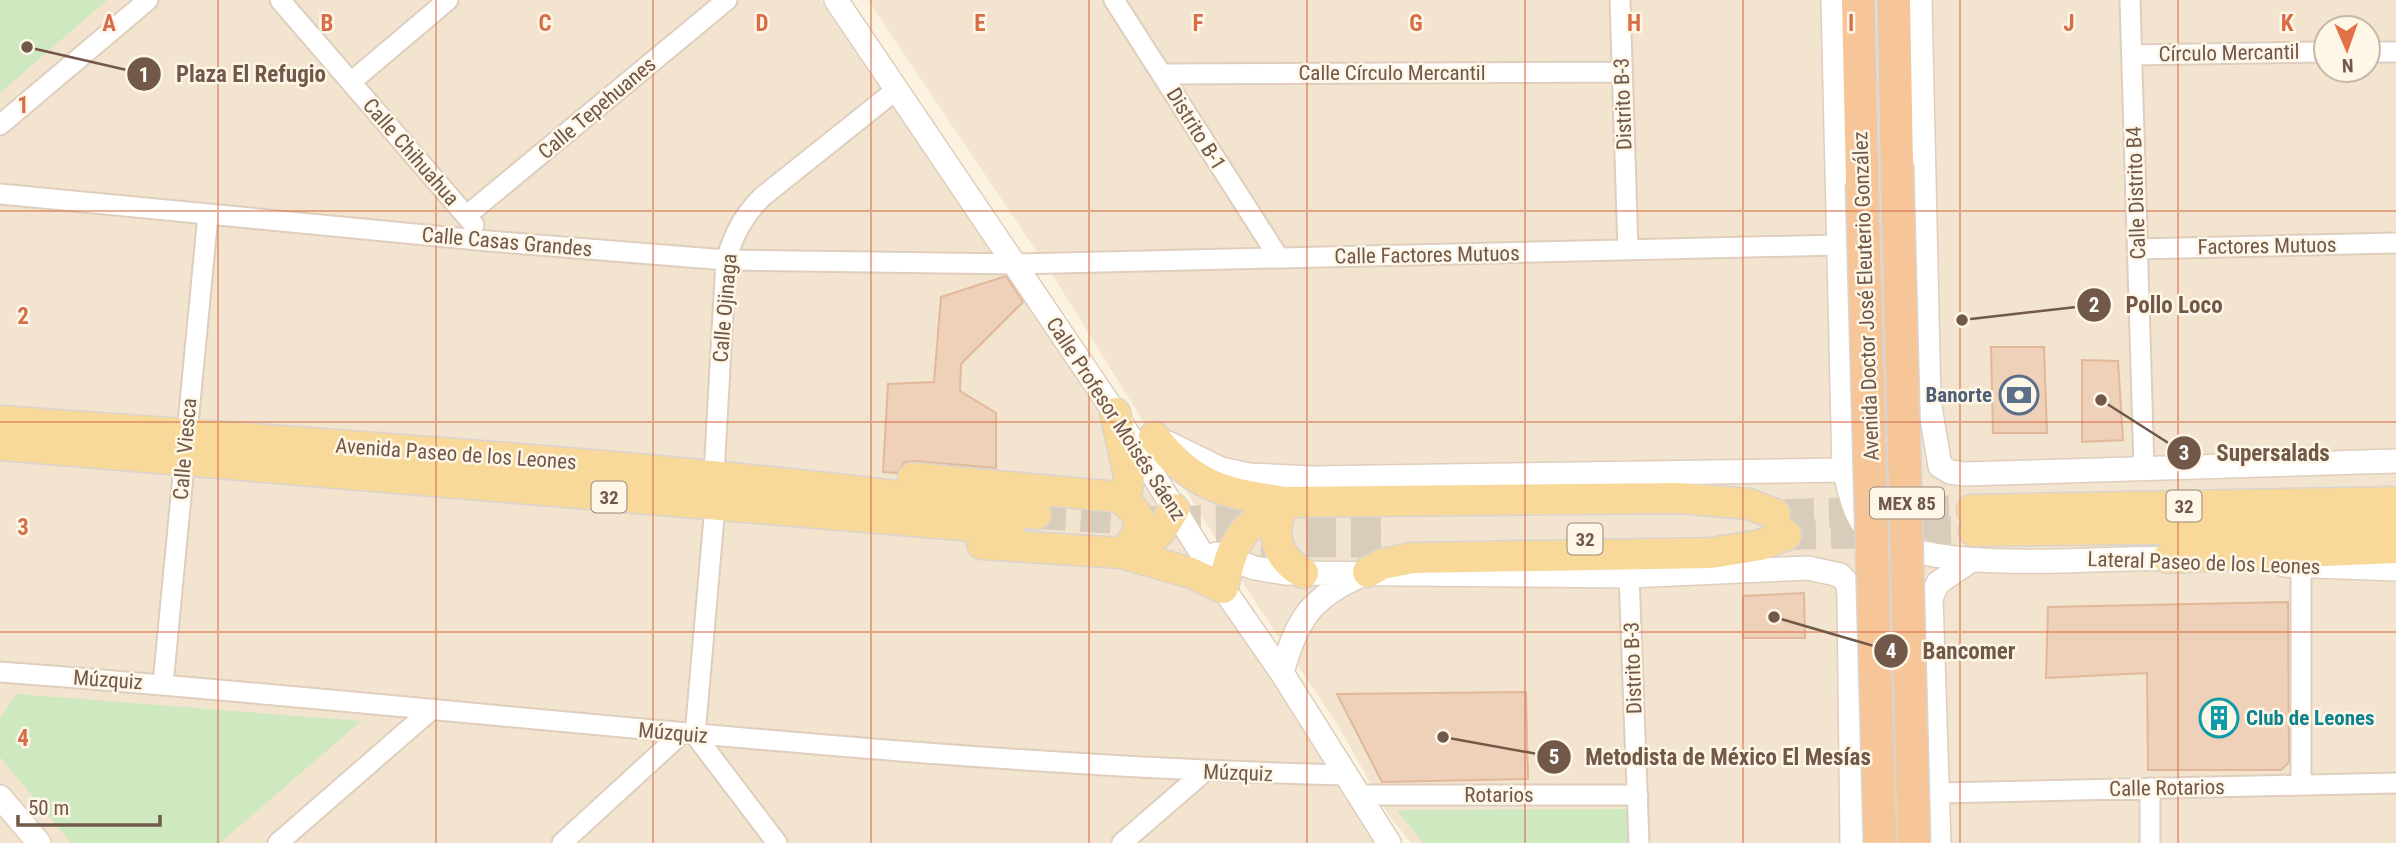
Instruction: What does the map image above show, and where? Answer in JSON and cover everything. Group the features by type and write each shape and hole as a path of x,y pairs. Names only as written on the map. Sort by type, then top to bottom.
{"highway":[{"name":"Avenida Doctor José Eleuterio González","path":"1858,0 1880,843"},
{"name":"Avenida Doctor José Eleuterio González","path":"1894,0 1914,843"}],"main road":[{"path":"1115,413 1129,476 1127,490 1117,497"},
{"name":"Avenida Paseo de los Leones","path":"0,421 185,448 715,506 1035,523 859,489 714,474 185,448 0,445"},
{"path":"1154,437 1171,458 1196,478 1229,494 1285,502 1678,498 1749,504 1782,521 1760,545 1711,553 1413,558 1382,564 1368,572"},
{"path":"859,489 885,478 921,478 1117,497 1133,508 1140,529 1136,541 1121,553"},
{"path":"1285,502 1278,522 1279,548 1287,563 1303,573"},
{"path":"794,510 828,530 867,536 1121,553 1180,569 1226,574 1244,529 1260,515 1285,502"},
{"name":"32","path":"2396,502 1973,520 2396,526"},
{"path":"1121,553 1147,545 1162,531 1174,509"},
{"name":"32","path":"1386,531 1782,521"},
{"path":"2168,558 2396,548"}],"street":[{"path":"0,125 148,0"},
{"name":"Calle Chihuahua","path":"281,0 488,241"},
{"path":"351,82 449,0"},
{"name":"Calle Tepehuanes","path":"466,216 727,0"},
{"name":"Calle Profesor Moisés Sáenz","path":"836,0 1115,413 1197,545 1226,574"},
{"name":"Distrito B-1","path":"1114,0 1279,258"},
{"name":"Distrito B-3","path":"1620,0 1628,250"},
{"name":"Lateral Paseo de los Leones","path":"1833,0 1844,470 1865,527 1888,543 1970,561 2168,558 2396,569"},
{"path":"1920,0 1929,391 1937,461 1944,469 1964,474 2396,461"},
{"name":"Calle Distrito B4","path":"2130,0 2144,469"},
{"name":"Círculo Mercantil","path":"2132,55 2312,52"},
{"name":"Calle Círculo Mercantil","path":"1162,74 1621,72"},
{"name":"Calle Ojinaga","path":"714,474 726,260 734,233 746,214 762,197 896,90"},
{"name":"Calle Casas Grandes","path":"0,194 488,241 726,260 1016,264"},
{"name":"Calle Viesca","path":"163,684 208,215"},
{"name":"Factores Mutuos","path":"2138,249 2396,243"},
{"name":"Calle Factores Mutuos","path":"1016,264 1838,245"},
{"path":"1115,413 1154,437 1221,469 1249,475 1334,479 1844,470"},
{"path":"1285,502 1334,479"},
{"path":"562,843 688,735 715,506"},
{"path":"1939,843 1931,598 1938,583 1970,561"},
{"path":"2301,566 2301,785"},
{"path":"1389,843 1282,673 1226,574 1255,568 1303,573 1629,576 1829,570 1840,575 1848,584 1852,843"},
{"path":"1282,673 1290,641 1304,614 1341,584 1368,572"},
{"name":"Distrito B-3","path":"1629,576 1639,843"},
{"path":"1850,656 1868,665 1887,668 1921,656 1932,641"},
{"name":"Múzquiz","path":"0,671 163,684 688,735 1203,772 1346,775"},
{"path":"278,843 431,710"},
{"path":"1850,764 1861,743 1881,732 1904,732 1924,741 1937,762"},
{"path":"688,735 777,843"},
{"path":"1122,843 1203,772"},
{"name":"Calle Rotarios","path":"1937,793 2396,783"},
{"path":"2150,788 2150,843"},
{"name":"Rotarios","path":"1360,795 1638,795"},
{"path":"0,797 39,843"}],"shaded area":[{"path":"0,0 821,0 1018,272 1388,818 1388,843 0,843"},
{"path":"868,0 2396,0 2396,843 1411,843 1387,813 1339,727 1246,588 1059,285"}],"green space":[{"path":"0,0 107,0 0,93"},
{"path":"16,694 361,721 220,843 71,843 0,757 0,718"},
{"path":"1628,809 1628,843 1423,843 1397,810"}],"building":[{"path":"1006,276 1023,302 961,364 960,391 996,413 996,468 914,461 905,462 897,473 883,472 888,384 934,382 941,297"},
{"name":"Banorte","path":"1991,347 2044,347 2047,433 1993,433"},
{"path":"2082,360 2118,361 2123,440 2082,442"},
{"path":"1804,593 1805,638 1743,638 1743,596"},
{"name":"Club de Leones","path":"2288,602 2289,762 2281,770 2148,770 2147,673 2046,678 2048,607"},
{"path":"1526,692 1528,779 1382,782 1337,694"}],"tunnel":[{"path":"1784,514 1972,510"},
{"path":"1036,514 1150,521 1388,519"},
{"path":"1786,535 1974,531"},
{"path":"1216,541 1384,543"}],"place":[{"name":"Plaza El Refugio","path":"27,47"},
{"name":"Pollo Loco","path":"1962,320"},
{"name":"Banorte","path":"2019,395"},
{"name":"Supersalads","path":"2101,400"},
{"name":"Bancomer","path":"1774,617"},
{"name":"Club de Leones","path":"2219,718"},
{"name":"Metodista de México El Mesías","path":"1443,737"}]}
